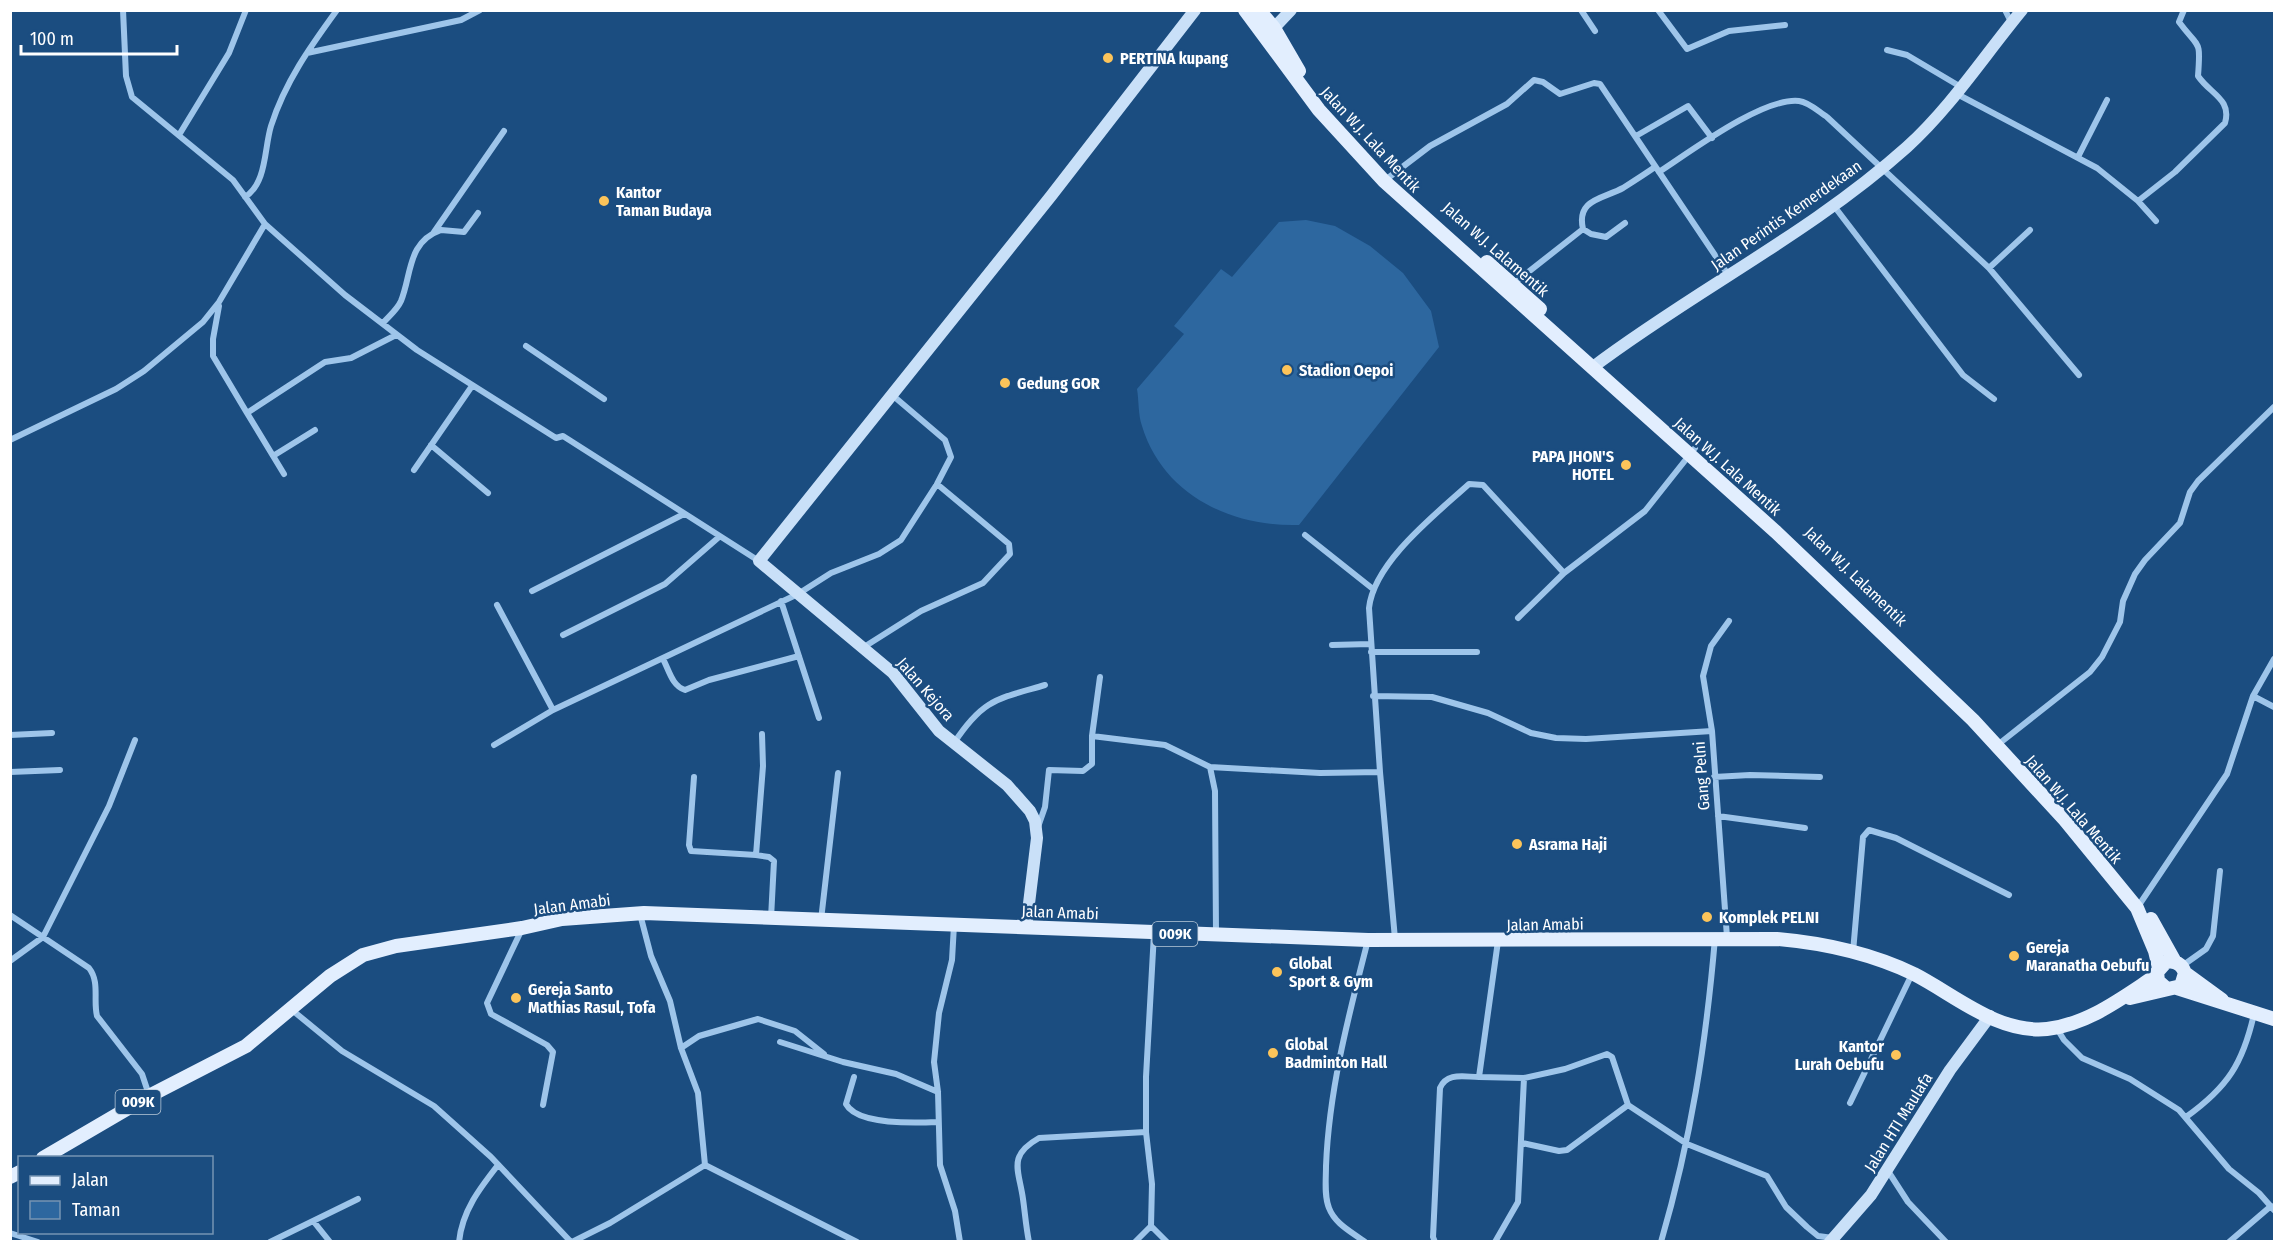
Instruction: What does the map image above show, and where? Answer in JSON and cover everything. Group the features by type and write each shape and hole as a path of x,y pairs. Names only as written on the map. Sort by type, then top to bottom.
{"main road":[{"name":"Jalan W.J. Lala Mentik","path":"1245,10 1269,32 1319,110 1387,178 1692,451 1966,713 2139,904 2155,951 2158,972"},
{"path":"1259,10 1269,32"},
{"name":"Jalan W.J. Lalamentik","path":"1692,451 1836,580 2000,743 2139,904 2180,967"},
{"name":"Jalan Amabi","path":"46,1156 149,1096 241,1049 292,1010 330,976 363,955 396,946 522,928 562,919 639,913 1368,940 1498,941 1721,937 1799,940 1853,953 1912,974 1990,1016 2011,1025 2034,1029 2056,1027 2085,1018 2116,1002 2158,972"},
{"path":"2229,1006 2180,967 2166,962 2158,972 2162,986 2172,988 2229,1006 2274,1018"},
{"path":"2172,988 2184,982 2180,967"},
{"name":"Jalan Amabi","path":"2116,1002 2172,988"}],"street":[{"path":"123,10 126,76 132,96 233,180 265,224 345,295 396,335 472,386 556,438 563,436 759,561 1051,196 1195,10"},
{"path":"179,135 229,53 246,10"},
{"path":"245,197 256,187 276,114 288,84 306,53 337,10"},
{"path":"306,53 461,20 480,10"},
{"path":"1269,32 1291,10"},
{"path":"1581,10 1595,31"},
{"path":"1658,10 1681,44 1696,48 1738,28 1785,25"},
{"path":"2005,10 2012,23"},
{"name":"Jalan Perintis Kemerdekaan","path":"1596,365 1834,206 1881,169 1908,146 1959,90 2022,10"},
{"path":"2138,201 2175,172 2225,123 2227,117 2224,102 2198,76 2198,42 2179,22 2184,10"},
{"path":"1887,50 1907,55 2034,136 2078,157 2138,201 2156,221"},
{"path":"1387,178 1430,146 1507,105 1534,80 1543,81 1560,94 1594,83 1599,84 1729,276"},
{"path":"2078,157 2107,100"},
{"path":"1583,230 1583,212 1590,201 1622,188 1657,169 1712,138 1733,123 1799,101 1827,117 1989,268 2079,375"},
{"path":"1636,136 1688,106 1712,138"},
{"path":"383,323 401,301 412,254 434,232 504,131"},
{"path":"1834,206 1963,375 1994,399"},
{"path":"434,232 441,230 464,232 478,213"},
{"path":"10,440 116,389 144,371 203,322 219,302 265,224"},
{"path":"1583,230 1606,237 1625,224"},
{"path":"1510,288 1583,230"},
{"path":"1989,268 2030,230"},
{"path":"219,302 213,339 213,356 284,474"},
{"path":"247,413 325,362 351,358 396,335"},
{"path":"526,346 604,399"},
{"path":"414,470 472,386"},
{"path":"494,745 553,710 798,594 831,573 879,554 901,540 937,484 951,457 949,444 891,394"},
{"path":"2000,743 2096,665 2110,645 2120,622 2124,601 2135,574 2180,523 2190,492 2198,480 2274,407"},
{"path":"273,456 315,430"},
{"path":"431,445 488,493"},
{"path":"1518,618 1564,573 1645,511 1692,451"},
{"path":"1395,940 1373,696 1369,608 1373,589 1379,577 1417,534 1469,484 1475,483 1483,485 1564,573"},
{"path":"864,647 921,611 983,583 1010,554 1009,544 937,484"},
{"path":"532,591 684,514"},
{"path":"1305,535 1373,589"},
{"path":"563,634 665,584 719,537"},
{"name":"Jalan Kejora","path":"759,561 893,673 939,731 1007,785 1023,802 1035,821 1037,830"},
{"path":"781,601 819,718"},
{"path":"497,604 553,710"},
{"name":"Gang Pelni","path":"1661,1242 1687,1144 1699,1083 1721,937 1718,816 1712,730 1703,676 1705,661 1711,646 1730,621"},
{"path":"1332,645 1477,652"},
{"path":"663,659 674,682 685,690 709,680 799,656"},
{"path":"2139,904 2227,774 2253,696 2274,659"},
{"path":"1026,928 1037,830 1045,807 1049,770 1083,771 1090,767 1093,760 1092,736 1100,677"},
{"path":"954,744 971,717 986,705 1006,695 1045,685"},
{"path":"1373,696 1432,697 1488,713 1531,733 1556,738 1586,739 1712,730"},
{"path":"2253,696 2274,707"},
{"path":"10,735 52,733"},
{"path":"756,855 764,751 762,734"},
{"path":"1092,736 1165,746 1210,767 1320,773 1380,772"},
{"path":"10,961 43,937 109,806 135,740"},
{"path":"1210,767 1215,791 1216,936"},
{"path":"10,772 60,770"},
{"path":"821,920 838,773"},
{"path":"1714,777 1733,775 1820,777"},
{"path":"694,777 689,845 691,850 770,857 774,861 771,919"},
{"path":"1718,816 1805,828"},
{"path":"1853,953 1860,894 1863,837 1869,830 1896,838 2009,895"},
{"path":"2180,967 2209,945 2213,936 2220,871"},
{"path":"639,913 651,956 670,1000 681,1048 698,1093 705,1165"},
{"path":"10,915 93,973 97,1016 142,1074 149,1096"},
{"path":"954,925 952,960 939,1013 934,1062 938,1092 937,1122 940,1165 955,1211 960,1242"},
{"path":"522,928 487,1003 491,1014 547,1045 553,1052 543,1105"},
{"path":"1135,1242 1151,1226 1152,1184 1146,1132 1146,1077 1154,933"},
{"path":"1365,1242 1333,1216 1327,1203 1326,1176 1328,1139 1344,1034 1368,940"},
{"path":"1479,1077 1498,941"},
{"path":"1850,1103 1912,974"},
{"path":"292,1010 342,1051 434,1106 498,1165 571,1242 610,1223 705,1165"},
{"path":"2186,1117 2223,1087 2240,1060 2254,1013"},
{"name":"Jalan HTI Maulafa","path":"1832,1240 1871,1195 1888,1171 1950,1070 1990,1016"},
{"path":"681,1048 699,1036 758,1019 795,1031 827,1056"},
{"path":"2056,1027 2064,1040 2082,1058 2148,1089 2186,1117 2229,1169 2273,1208 2229,1242"},
{"path":"780,1042 896,1074 938,1092"},
{"path":"1435,1242 1440,1088 1443,1080 1450,1076 1524,1078 1565,1069 1607,1053 1612,1057 1628,1105 1687,1144 1767,1176 1786,1207 1818,1236 1832,1240"},
{"path":"854,1077 846,1104 852,1111 870,1118 937,1122"},
{"path":"1495,1242 1518,1202 1524,1078"},
{"path":"1522,1143 1559,1151 1567,1150 1628,1105"},
{"path":"1029,1242 1023,1197 1016,1173 1018,1156 1027,1146 1039,1138 1146,1132"},
{"path":"459,1242 461,1225 470,1204 498,1165"},
{"path":"705,1165 854,1241"},
{"path":"1888,1171 1908,1202 1946,1242"},
{"path":"270,1242 358,1198"},
{"path":"314,1222 330,1242"},
{"path":"1151,1226 1167,1242"},
{"path":"10,1233 38,1242"}],"green space":[{"name":"Stadion Oepoi","path":"1306,220 1335,226 1370,246 1403,273 1431,311 1439,347 1299,525 1274,524 1225,513 1203,502 1183,488 1166,471 1152,450 1141,422 1137,389 1184,334 1174,326 1221,269 1232,277 1279,222"}],"place":[{"name":"PERTINA kupang","path":"1108,58"},
{"name":"Kantor Taman Budaya","path":"604,201"},
{"name":"Stadion Oepoi","path":"1287,370"},
{"name":"Gedung GOR","path":"1005,383"},
{"name":"PAPA JHON'S HOTEL","path":"1626,465"},
{"name":"Asrama Haji","path":"1517,844"},
{"name":"Komplek PELNI","path":"1707,917"},
{"name":"Gereja Maranatha Oebufu","path":"2014,956"},
{"name":"Global Sport & Gym","path":"1277,972"},
{"name":"Gereja Santo Mathias Rasul, Tofa","path":"516,998"},
{"name":"Global Badminton Hall","path":"1273,1053"},
{"name":"Kantor Lurah Oebufu","path":"1896,1055"}]}
